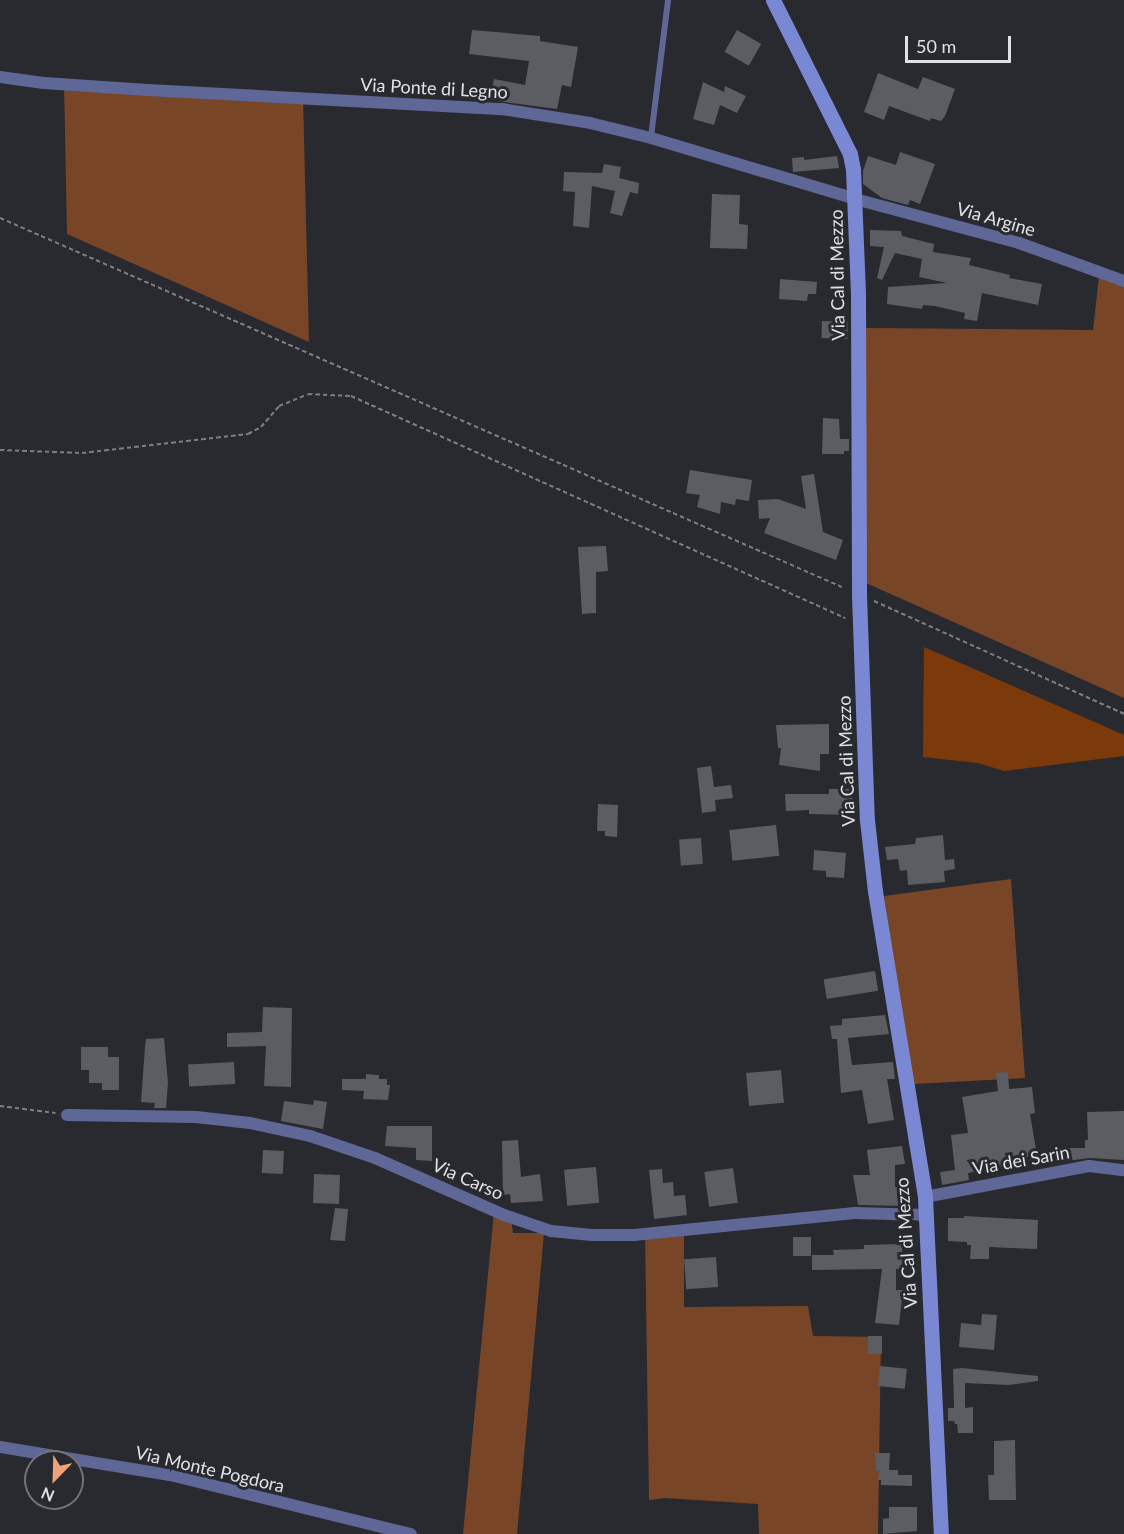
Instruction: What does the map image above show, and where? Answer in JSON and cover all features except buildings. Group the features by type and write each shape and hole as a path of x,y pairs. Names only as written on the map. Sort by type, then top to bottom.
{"street":[{"name":"Via Cal di Mezzo","path":"773,0 850,154 855,199 859,595 867,820 875,891 927,1215 941,1534"},
{"name":"Via Ponte di Legno","path":"0,77 44,83 148,90 502,109 590,123 651,138 855,199"},
{"name":"Via Argine","path":"855,199 1019,243 1124,281"},
{"name":"Via Carso","path":"67,1115 196,1117 250,1123 310,1136 375,1158 526,1223 562,1232 634,1235 855,1213 927,1215"},
{"name":"Via dei Sarin","path":"925,1197 1089,1166 1124,1170"},
{"name":"Via Monte Pogdora","path":"0,1447 170,1475 411,1534"}],"lane":[{"path":"651,138 668,0"}],"path":[{"path":"0,218 859,595 1124,714"},
{"path":"0,450 81,453 248,434 261,427 279,406 308,394 351,396 769,582 861,626"},
{"path":"0,1106 67,1115"}],"shaded area":[{"path":"64,83 303,96 309,342 67,234"},
{"path":"1100,268 1124,280 1124,698 866,583 866,328 1093,330"},
{"path":"924,647 1124,735 1124,756 1004,771 978,763 923,757"},
{"path":"1011,879 1025,1078 913,1084 884,896"},
{"path":"494,1212 511,1219 513,1233 544,1233 517,1534 463,1534"},
{"path":"645,1232 684,1232 684,1307 808,1306 813,1336 881,1337 878,1534 759,1534 758,1504 665,1498 649,1500"}]}
